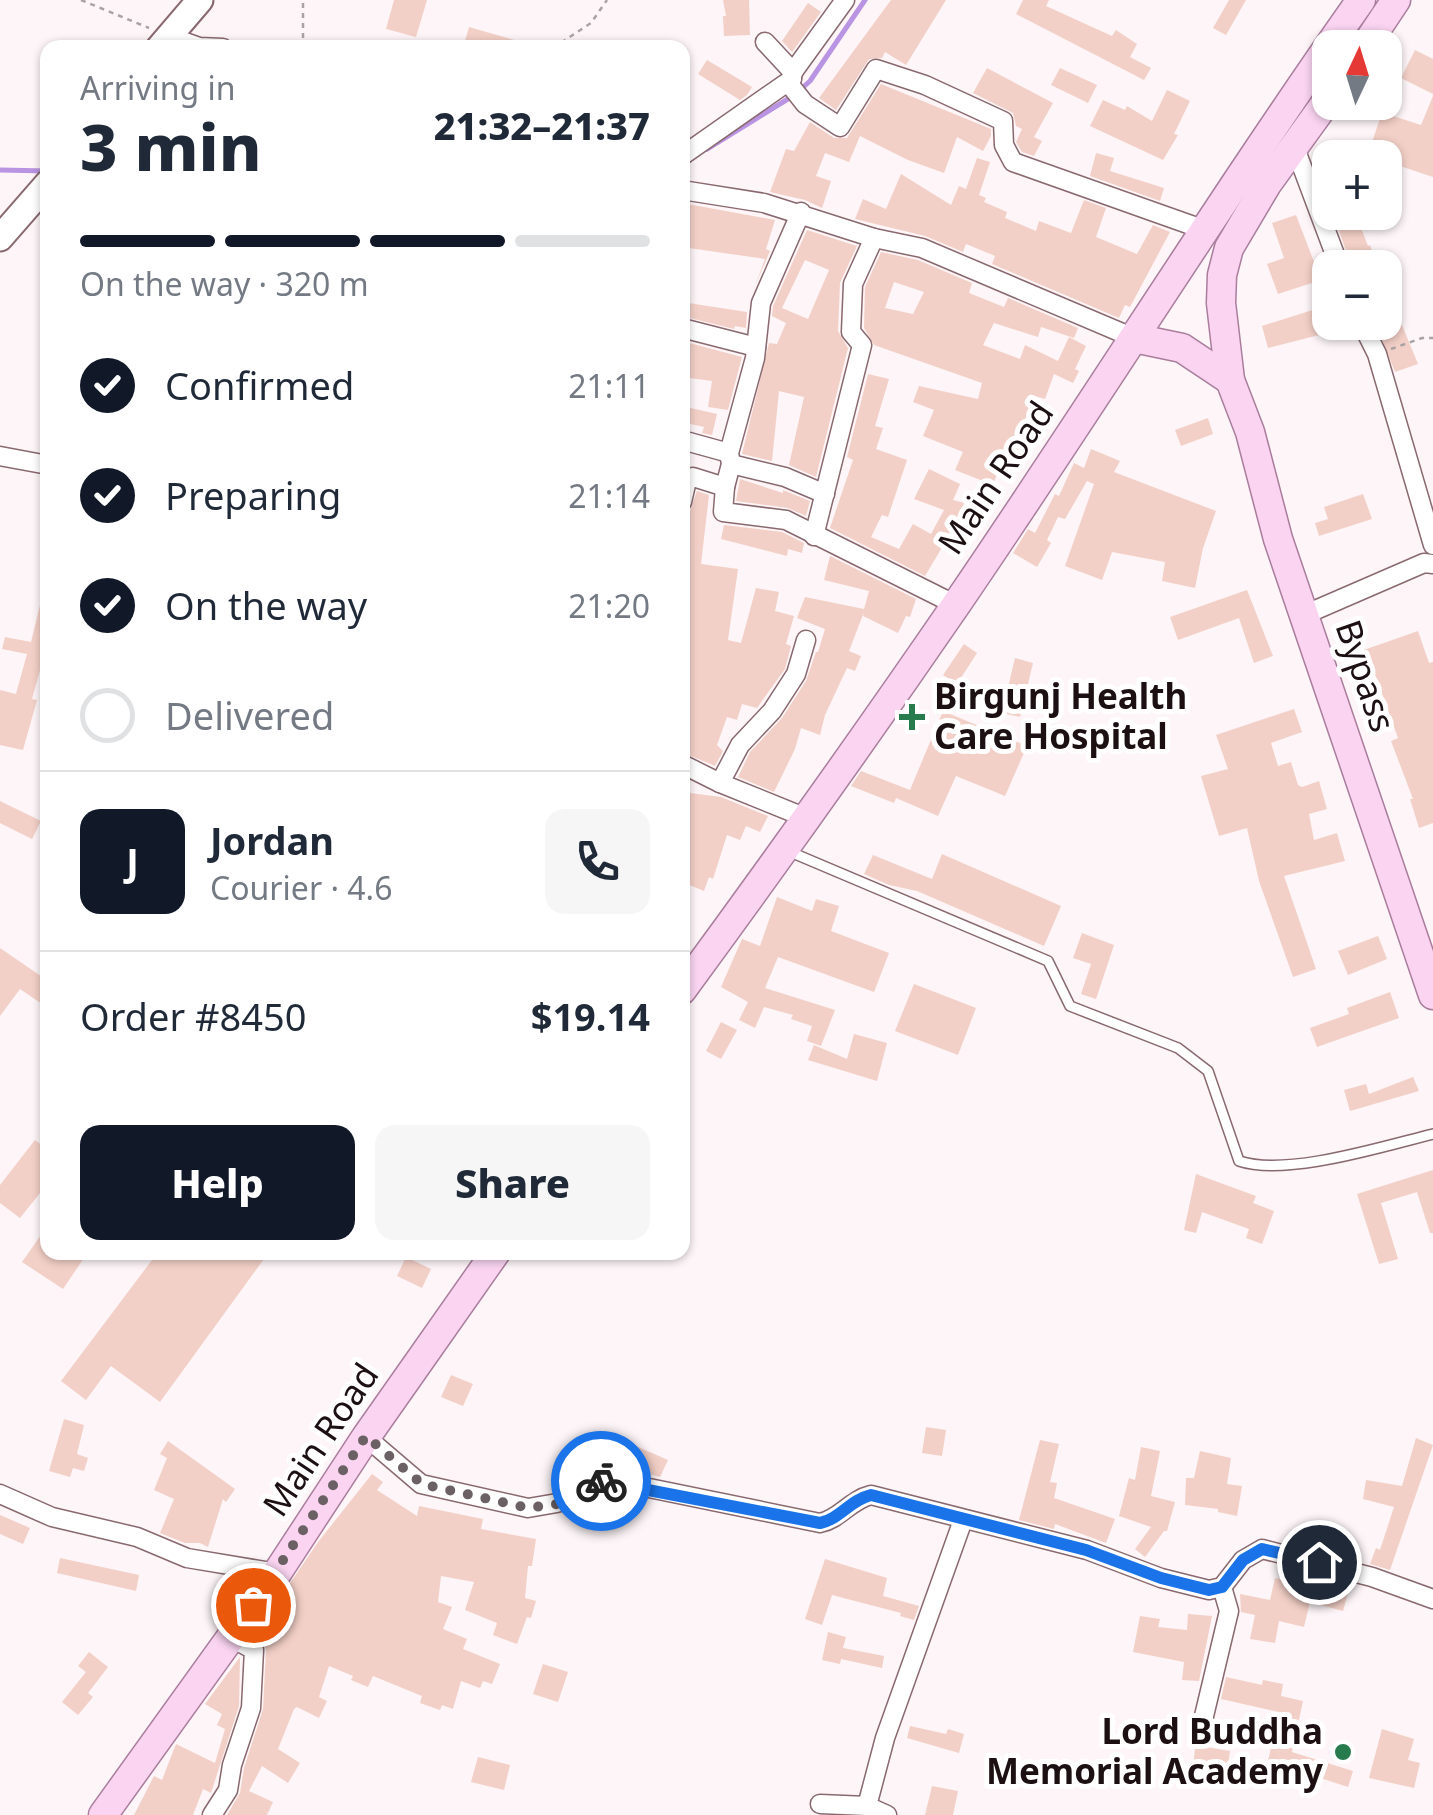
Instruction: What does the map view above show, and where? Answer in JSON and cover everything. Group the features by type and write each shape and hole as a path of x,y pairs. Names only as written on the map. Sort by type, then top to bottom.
{"main road":[{"name":"Main Road","path":"690,979 809,819 956,606 1356,2"},
{"path":"1294,148 1314,120"},
{"name":"Bypass","path":"1294,148 1267,184 1229,248 1220,302 1230,380 1250,432 1278,539 1433,996"},
{"path":"1134,338 1182,348 1230,380"},
{"name":"Main Road","path":"103,1815 276,1573 366,1436 490,1260"}],"street":[{"path":"165,40 200,0"},
{"path":"690,150 792,79 844,0"},
{"path":"1356,2 1390,10"},
{"path":"765,42 805,104 840,127 876,69 925,85 1003,121 1004,145 1013,162 1205,230"},
{"path":"1294,148 1333,250"},
{"path":"690,190 801,212 874,238 922,248 1134,338"},
{"path":"0,238 40,192"},
{"path":"801,212 761,303 723,512 772,520 779,517 956,606"},
{"path":"814,536 862,345 851,332 853,284 874,238"},
{"path":"690,330 756,347"},
{"path":"1370,340 1433,545"},
{"path":"690,443 825,494"},
{"path":"0,456 40,463"},
{"path":"690,478 725,487"},
{"path":"1304,614 1424,564 1433,564"},
{"path":"720,783 740,745 772,711 796,674 806,640"},
{"path":"690,768 809,819"},
{"path":"366,1436 422,1484 528,1508 557,1504 578,1489 605,1479 820,1523 833,1520 858,1498 871,1495 1086,1550 1161,1578 1209,1590 1222,1587 1243,1560 1262,1549 1372,1577 1433,1599"},
{"path":"0,1494 52,1517 137,1537 187,1558 276,1573"},
{"path":"867,1806 885,1738 963,1520"},
{"path":"1200,1737 1229,1611 1222,1587"},
{"path":"212,1815 228,1790 252,1708 254,1650 230,1636"},
{"path":"820,1804 867,1806 886,1815"}],"lane":[{"path":"786,850 1048,961 1070,1006 1178,1048 1208,1071 1239,1161 1255,1166 1332,1158 1433,1134"}],"path":[{"path":"81,0 159,40"},
{"path":"303,0 303,40"},
{"path":"565,40 591,23 608,0"},
{"path":"1377,354 1422,338 1433,338"}],"building":[{"path":"394,0 427,0 416,37 386,29"},
{"path":"723,0 749,0 750,35 724,36"},
{"path":"891,0 946,0 906,65 885,52 882,58 869,59 836,110 819,98"},
{"path":"1023,0 1049,0 1046,6 1112,36 1116,30 1137,44 1130,57 1151,68 1144,80 1016,14"},
{"path":"1229,0 1246,0 1226,35 1213,28"},
{"path":"808,3 821,12 792,52 782,41"},
{"path":"469,27 514,40 465,40"},
{"path":"1415,50 1433,59 1433,94 1402,78"},
{"path":"707,60 752,87 747,95 740,100 698,74"},
{"path":"987,68 1053,103 1034,137 1042,141 1034,156 1022,152 1016,142 1022,129 1016,126 1013,113 973,93"},
{"path":"1060,68 1097,85 1088,103 1051,85"},
{"path":"881,84 991,129 983,151 957,137 944,173 860,136 849,162 825,153 816,176 831,181 822,208 770,192 786,149 794,151 810,122 834,138 847,138"},
{"path":"1167,90 1190,101 1174,134 1178,135 1163,160 1090,126 1103,100 1125,110 1127,106 1152,121"},
{"path":"1433,96 1433,177 1402,167 1402,140 1373,140 1379,120 1402,119 1421,125"},
{"path":"1096,153 1114,158 1110,171 1164,188 1160,201 1090,176"},
{"path":"977,158 990,162 979,195 986,198 984,202 1007,212 1005,218 1036,231 1039,221 1071,233 1084,200 1106,208 1096,237 1137,254 1153,225 1170,232 1130,307 1125,305 1119,318 992,264 995,256 966,244 963,252 925,236 855,219 863,199 886,209 901,174 951,205 959,186 966,189"},
{"path":"690,204 775,220 766,249 770,251 755,286 765,259 690,248"},
{"path":"1296,215 1312,257 1312,283 1278,294 1267,264 1284,258 1272,223"},
{"path":"807,230 857,246 840,283 838,331 848,348 816,477 789,465 804,397 779,391 772,461 742,454 769,343 777,344 786,323 772,316","holes":["805,260 829,270 808,319 782,308"]},
{"path":"1339,230 1362,230 1372,250 1346,250"},
{"path":"881,252 918,260 972,283 969,293 1004,307 1008,298 1078,328 1074,338 1041,327 1038,337 994,323 983,345 1020,359 1025,345 1058,361 1069,337 1086,346 1073,383 1054,374 1045,399 1035,396 1018,435 1023,437 1017,454 1006,450 993,485 955,470 963,452 923,436 934,410 913,402 919,386 978,399 982,383 874,345 864,328 865,287","holes":["894,282 924,292 913,314 885,308"]},
{"path":"690,303 747,312 746,328 734,329 690,318"},
{"path":"1312,310 1312,337 1268,348 1262,326"},
{"path":"1402,325 1418,364 1395,372 1382,340 1402,340"},
{"path":"690,343 742,357 728,410 708,407 712,381 690,378"},
{"path":"868,374 889,379 875,426 883,428 876,449 907,460 888,517 882,515 871,537 899,549 913,524 931,534 944,510 914,499 929,469 960,484 953,500 964,503 957,523 965,527 956,544 947,539 925,576 830,528 853,460 847,457"},
{"path":"690,408 717,414 712,435 702,433 704,427 690,424"},
{"path":"1208,418 1213,434 1181,446 1175,430"},
{"path":"1091,449 1120,461 1114,472 1216,511 1195,588 1162,581 1165,562 1112,552 1102,580 1065,566 1094,484 1087,481 1065,519 1058,517 1047,540 1051,543 1037,567 1013,553 1028,529 1035,533 1074,463 1084,468"},
{"path":"740,479 810,501 806,516 788,508 736,501"},
{"path":"697,491 709,495 701,564 738,569 728,640 741,643 756,588 779,592 775,611 794,616 786,644 791,646 785,669 757,708 742,704 737,720 727,717 717,745 723,751 715,766 690,755 690,511"},
{"path":"1363,494 1372,519 1319,536 1315,523 1328,519 1324,507"},
{"path":"724,525 782,532 804,543 802,553 788,549 787,556 721,539"},
{"path":"830,556 916,599 910,617 906,616 898,633 863,616 864,612 849,651 861,656 855,671 847,668 820,735 801,728 774,792 738,777 750,752 782,718 806,681 818,652 825,629 797,618 805,597 864,609 869,591 824,580"},
{"path":"1247,590 1273,656 1254,663 1239,618 1178,640 1170,617"},
{"path":"40,605 40,670 32,699 37,700 23,750 0,745 0,690 16,694 27,654 2,649 5,637 31,642"},
{"path":"1418,631 1429,663 1433,662 1433,823 1419,828 1413,799 1391,741 1398,738 1375,674 1368,677 1358,652"},
{"path":"964,644 977,653 957,684 943,675"},
{"path":"1015,658 1033,663 1020,717 1002,713"},
{"path":"1294,709 1302,732 1271,743 1278,766 1291,762 1302,787 1319,781 1327,809 1309,814 1314,840 1337,833 1345,861 1284,876 1316,969 1293,977 1259,881 1247,828 1219,836 1201,776 1228,769 1216,735"},
{"path":"943,711 1027,746 1005,796 956,776 938,816 896,798 894,803 851,786 861,771 910,790"},
{"path":"690,793 721,797 768,816 760,832 746,826 740,840 727,835 713,879 709,877 704,891 690,885"},
{"path":"0,801 40,821 32,839 0,823"},
{"path":"942,854 1061,906 1044,946 917,891 864,874 873,855 932,879"},
{"path":"777,897 812,911 816,899 839,906 831,931 889,953 874,992 778,957 765,988 835,1010 821,1046 807,1041 812,1026 791,1019 793,1015 764,1007 755,1028 739,1020 748,1002 721,987 742,939 760,946"},
{"path":"1082,933 1114,945 1096,999 1081,994 1091,964 1073,958"},
{"path":"1378,936 1387,959 1348,975 1338,951"},
{"path":"0,948 40,976 40,1003 20,989 0,1016"},
{"path":"914,984 976,1008 958,1055 895,1031"},
{"path":"1390,992 1399,1018 1317,1047 1310,1028 1349,1014 1347,1008"},
{"path":"721,1022 737,1030 721,1059 706,1051"},
{"path":"854,1034 887,1043 877,1081 808,1060 814,1045 847,1059"},
{"path":"1413,1077 1419,1091 1350,1111 1344,1090 1366,1084 1369,1094"},
{"path":"35,1140 40,1144 40,1193 20,1218 0,1203 0,1185"},
{"path":"1433,1170 1433,1233 1417,1192 1381,1203 1398,1259 1379,1264 1357,1194"},
{"path":"1196,1174 1256,1196 1253,1203 1274,1211 1262,1244 1246,1238 1249,1229 1202,1212 1196,1233 1184,1230"},
{"path":"40,1236 40,1260 83,1260 63,1289 22,1262"},
{"path":"152,1260 263,1260 160,1402 111,1366 86,1400 61,1381"},
{"path":"405,1260 431,1269 422,1288 397,1276"},
{"path":"451,1375 473,1384 463,1406 441,1397"},
{"path":"64,1419 84,1425 77,1454 88,1458 84,1471 73,1468 70,1477 49,1471"},
{"path":"926,1427 946,1430 942,1456 922,1453"},
{"path":"1416,1438 1433,1445 1390,1570 1370,1564 1376,1548 1380,1550 1394,1507 1363,1499 1366,1480 1402,1486"},
{"path":"1040,1440 1059,1444 1050,1482 1057,1483 1054,1498 1115,1519 1106,1543 1055,1524 1054,1529 1019,1520"},
{"path":"168,1441 235,1489 226,1502 223,1499 208,1547 160,1533 174,1499 154,1490 167,1458 160,1454"},
{"path":"629,1443 668,1460 660,1477 619,1466"},
{"path":"1141,1447 1160,1451 1151,1496 1175,1502 1167,1531 1145,1557 1135,1549 1151,1527 1119,1516 1129,1478 1135,1480"},
{"path":"1200,1451 1231,1458 1227,1484 1242,1486 1237,1516 1185,1505 1186,1478 1194,1478"},
{"path":"372,1474 383,1482 377,1490 417,1516 419,1506 483,1519 481,1529 536,1539 525,1598 536,1601 531,1618 527,1617 517,1644 493,1635 497,1623 465,1610 474,1582 441,1576 438,1602 452,1607 443,1629 467,1639 463,1649 500,1664 492,1684 483,1681 480,1688 461,1681 453,1709 442,1705 440,1710 420,1703 422,1696 373,1676 368,1687 329,1666 319,1697 327,1701 319,1718 294,1709 278,1749 300,1763 288,1783 262,1766 249,1791 273,1802 267,1815 227,1815 240,1793 263,1709 266,1650 264,1643 254,1636 318,1542"},
{"path":"0,1515 30,1528 23,1544 0,1534"},
{"path":"60,1558 139,1575 136,1591 57,1573"},
{"path":"825,1559 887,1578 883,1596 919,1606 914,1620 832,1595 822,1625 805,1619"},
{"path":"1275,1578 1317,1588 1319,1580 1349,1589 1343,1611 1310,1602 1304,1627 1279,1621 1275,1643 1250,1639 1255,1615 1241,1612 1240,1594 1270,1600"},
{"path":"1188,1614 1212,1616 1199,1681 1182,1680 1184,1662 1133,1652 1140,1616 1160,1619 1158,1627 1187,1630"},
{"path":"828,1632 846,1637 843,1648 884,1656 882,1668 841,1659 840,1664 822,1660"},
{"path":"89,1652 108,1667 88,1693 93,1697 78,1715 62,1702 86,1672 78,1666"},
{"path":"240,1657 239,1706 211,1793 203,1789 193,1815 134,1815 154,1776 162,1780 176,1744 215,1763 225,1729 217,1725 222,1714 205,1704"},
{"path":"543,1664 568,1672 558,1702 533,1694"},
{"path":"1226,1677 1262,1685 1263,1680 1283,1684 1281,1696 1303,1701 1292,1752 1353,1771 1348,1787 1268,1761 1279,1712 1221,1699"},
{"path":"910,1726 964,1734 959,1753 907,1738"},
{"path":"1382,1729 1414,1739 1408,1760 1420,1763 1414,1788 1369,1778"},
{"path":"1195,1749 1230,1751 1227,1771 1193,1766"},
{"path":"478,1757 510,1765 504,1790 471,1782"},
{"path":"932,1786 958,1791 953,1815 925,1815"}],"waterway":[{"path":"800,90 865,0"},
{"path":"707,149 791,97"},
{"path":"0,170 40,171"}],"way so far":[{"path":"253,1605 366,1436 422,1484 528,1508 557,1504 578,1489 601,1481"}],"place":[{"name":"Birgunj Health Care Hospital","path":"912,717"},
{"name":"Lord Buddha Memorial Academy","path":"1343,1752"}],"route":[{"path":"601,1481 820,1523 833,1520 858,1498 871,1495 1086,1550 1161,1578 1209,1590 1222,1587 1243,1560 1262,1549 1319,1562"}]}
